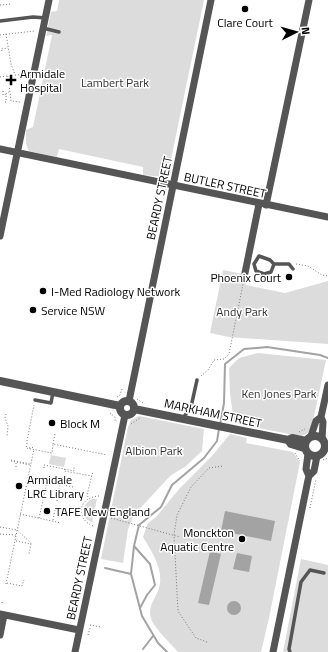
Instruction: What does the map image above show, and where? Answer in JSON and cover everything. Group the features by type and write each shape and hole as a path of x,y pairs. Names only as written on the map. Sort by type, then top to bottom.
{"street":[{"path":"0,236 49,0"},
{"name":"BEARDY STREET","path":"133,400 173,186 211,0"},
{"path":"245,273 250,263 262,204 309,0"},
{"name":"BUTLER STREET","path":"0,149 328,218"},
{"path":"0,381 120,406"},
{"path":"273,652 309,476 314,471 325,445 323,422 321,417 328,385"},
{"path":"133,400 134,409 131,414 125,415 120,412 120,406 123,401 133,400"},
{"name":"MARKHAM STREET","path":"134,409 288,440 291,444 307,445"},
{"name":"BEARDY STREET","path":"75,652 125,415"},
{"path":"309,476 306,469 307,445 316,421 321,417"},
{"path":"307,445 319,436 325,441"},
{"path":"307,445 312,456 322,454"},
{"path":"0,635 2,615 79,630"}],"lane":[{"path":"0,21 33,17 46,18"},
{"path":"43,28 59,32"},
{"path":"274,264 271,272 264,274 256,271 250,263 260,256 270,260 274,264 289,264 292,267"},
{"path":"182,419 191,407 197,380"},
{"path":"35,400 51,403 53,392"},
{"path":"290,652 289,649 301,582 310,570 324,572"}],"path":[{"path":"0,5 11,4"},
{"path":"0,35 34,31"},
{"path":"6,34 10,64 15,75"},
{"path":"2,50 1,49 8,48"},
{"path":"0,77 25,74"},
{"path":"8,76 11,101 20,102"},
{"path":"3,91 3,94 6,94 5,102"},
{"path":"6,94 10,91"},
{"path":"162,189 161,194 165,195"},
{"path":"292,267 293,263 308,266 322,275 328,276"},
{"path":"197,380 208,370 214,360 224,359 229,354 245,273"},
{"path":"116,398 120,395 122,389 124,389"},
{"path":"35,400 26,448 35,448 52,453 55,434"},
{"path":"133,400 144,404"},
{"path":"110,409 110,412 115,417 114,421 117,421"},
{"path":"6,414 5,418 8,426 7,437"},
{"path":"130,424 140,419 142,416"},
{"path":"298,436 298,433 310,426"},
{"path":"53,444 107,456"},
{"path":"24,580 22,586 6,584 35,448"},
{"path":"294,451 301,463"},
{"path":"11,460 31,465 16,462 11,460"},
{"path":"16,462 16,467"},
{"path":"44,468 44,465 74,471 74,467"},
{"path":"207,642 196,638 178,611 174,535 177,515 191,487 209,468 223,466"},
{"path":"65,469 64,470 76,474 92,476"},
{"path":"88,498 87,495 93,471"},
{"path":"309,512 317,474"},
{"path":"28,478 73,487"},
{"path":"39,518 47,482"},
{"path":"57,501 60,484"},
{"path":"93,526 89,525 83,519 81,508 85,500 88,498 99,496"},
{"path":"53,521 56,505"},
{"path":"20,514 61,523"},
{"path":"109,517 180,537"},
{"path":"0,526 17,530 31,544"},
{"path":"0,534 16,535"},
{"path":"15,541 31,544"},
{"path":"29,554 31,544"},
{"path":"90,625 101,627"},
{"path":"88,635 90,628"}],"green space":[{"name":"Lambert Park","path":"59,0 204,0 168,174 164,177 143,175 143,167 59,149 57,157 29,151 26,144 26,130 33,127 52,35 46,36 51,12 57,11"},
{"name":"Andy Park","path":"223,270 248,275 246,285 285,293 328,281 328,344 229,337 210,333"},
{"name":"Ken Jones Park","path":"258,353 326,360 312,426 305,434 299,436 234,423 230,393 229,368 239,358"},
{"name":"Albion Park","path":"139,416 204,429 202,451 186,466 170,476 134,515 128,529 123,563 101,559 128,427 131,420"},
{"name":"Monckton Aquatic Centre","path":"230,434 247,438 246,443 293,452 300,462 261,652 178,652 157,629 150,616 151,606 159,588 160,577 158,565 143,537 148,523 156,517 180,488 212,456"},
{"path":"51,455 66,458 64,467 49,464"},
{"path":"92,499 97,499 92,522 85,517 83,511 86,504"},
{"path":"301,559 328,565 328,652 283,652"}],"shaded area":[{"path":"225,511 275,521 271,541 221,531"},
{"path":"210,551 221,554 209,605 198,603"},
{"path":"237,553 252,556 249,572 233,569"},
{"path":"234,601 239,603 241,608 239,613 234,615 229,613 227,608 229,603"}],"waterway":[{"path":"220,425 224,403 225,364 244,349 267,347 320,355 328,358"},
{"path":"167,652 158,643 142,616 131,574 134,546 139,525 161,507 172,485 204,458 217,441 219,429"},
{"path":"134,546 150,564 155,585 147,595 140,608"},
{"path":"105,568 131,574"},
{"path":"143,649 153,636"}],"place":[{"name":"Clare Court","path":"245,9"},
{"name":"Armidale Hospital","path":"11,80"},
{"name":"Phoenix Court","path":"289,277"},
{"name":"I-Med Radiology Network","path":"43,291"},
{"name":"Service NSW","path":"33,310"},
{"name":"Block M","path":"52,423"},
{"name":"Armidale LRC Library","path":"19,486"},
{"name":"TAFE New England","path":"47,511"},
{"name":"Monckton Aquatic Centre","path":"242,539"}]}
